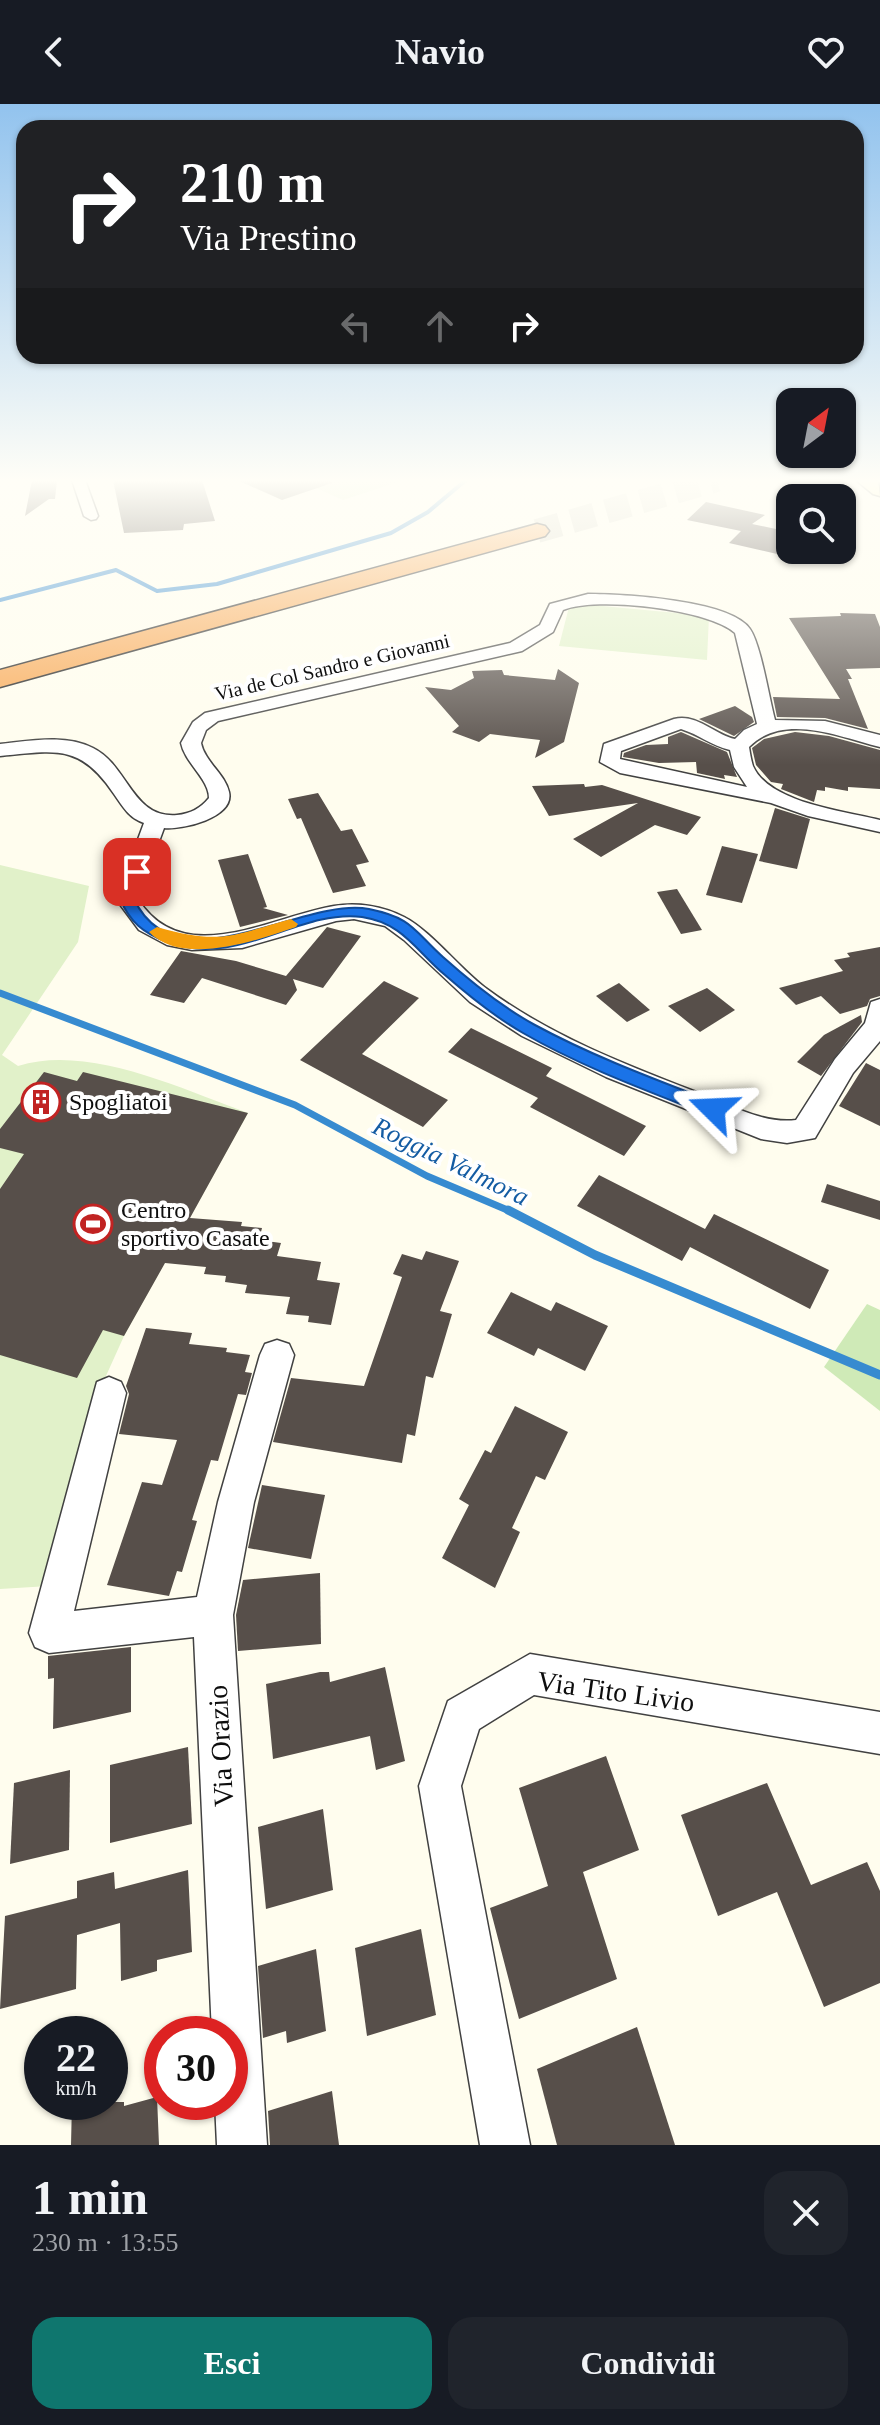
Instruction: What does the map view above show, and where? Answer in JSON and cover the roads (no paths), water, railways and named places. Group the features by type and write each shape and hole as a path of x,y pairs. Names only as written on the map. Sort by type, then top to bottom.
{"highway":[{"path":"0,663 309,575"},
{"path":"0,679 376,575"}],"street":[{"name":"Via de Col Sandro e Giovanni","path":"156,820 170,823 197,818 208,812 219,798 219,790 191,749 189,740 192,731 212,717 516,647 547,628 556,607 578,598 599,597 715,614 731,620 743,631 767,726"},
{"path":"739,746 713,740 703,730 681,723 611,748 610,762 627,769 781,799 844,820 880,826"},
{"path":"739,746 753,731 767,726 819,726 880,741"},
{"path":"0,750 59,746 87,752 96,758 137,812 156,820 127,899 135,917 153,931 179,941 210,944 242,940 334,913 360,912 386,917 407,928 435,959 478,995 528,1029 638,1080 763,1129 785,1133 805,1130 844,1066 878,1026 880,1008"},
{"path":"739,746 744,771 756,785 781,799"},
{"name":"Via Orazio","path":"242,2145 213,1615 236,1502 277,1355"},
{"path":"109,1393 49,1633 213,1615"},
{"name":"Via Tito Livio","path":"505,2145 440,1786 463,1716 530,1674 880,1733"}],"waterway":[{"path":"0,600 96,575"},
{"path":"126,575 157,591 217,584 247,575"},
{"name":"Roggia Valmora","path":"0,993 295,1105 427,1176 511,1212"},
{"name":"Roggia Valmora","path":"511,1212 595,1255 880,1375"}],"place":[{"name":"Spogliatoi","path":"41,1102"},
{"name":"Centro sportivo Casate","path":"93,1224"}]}
